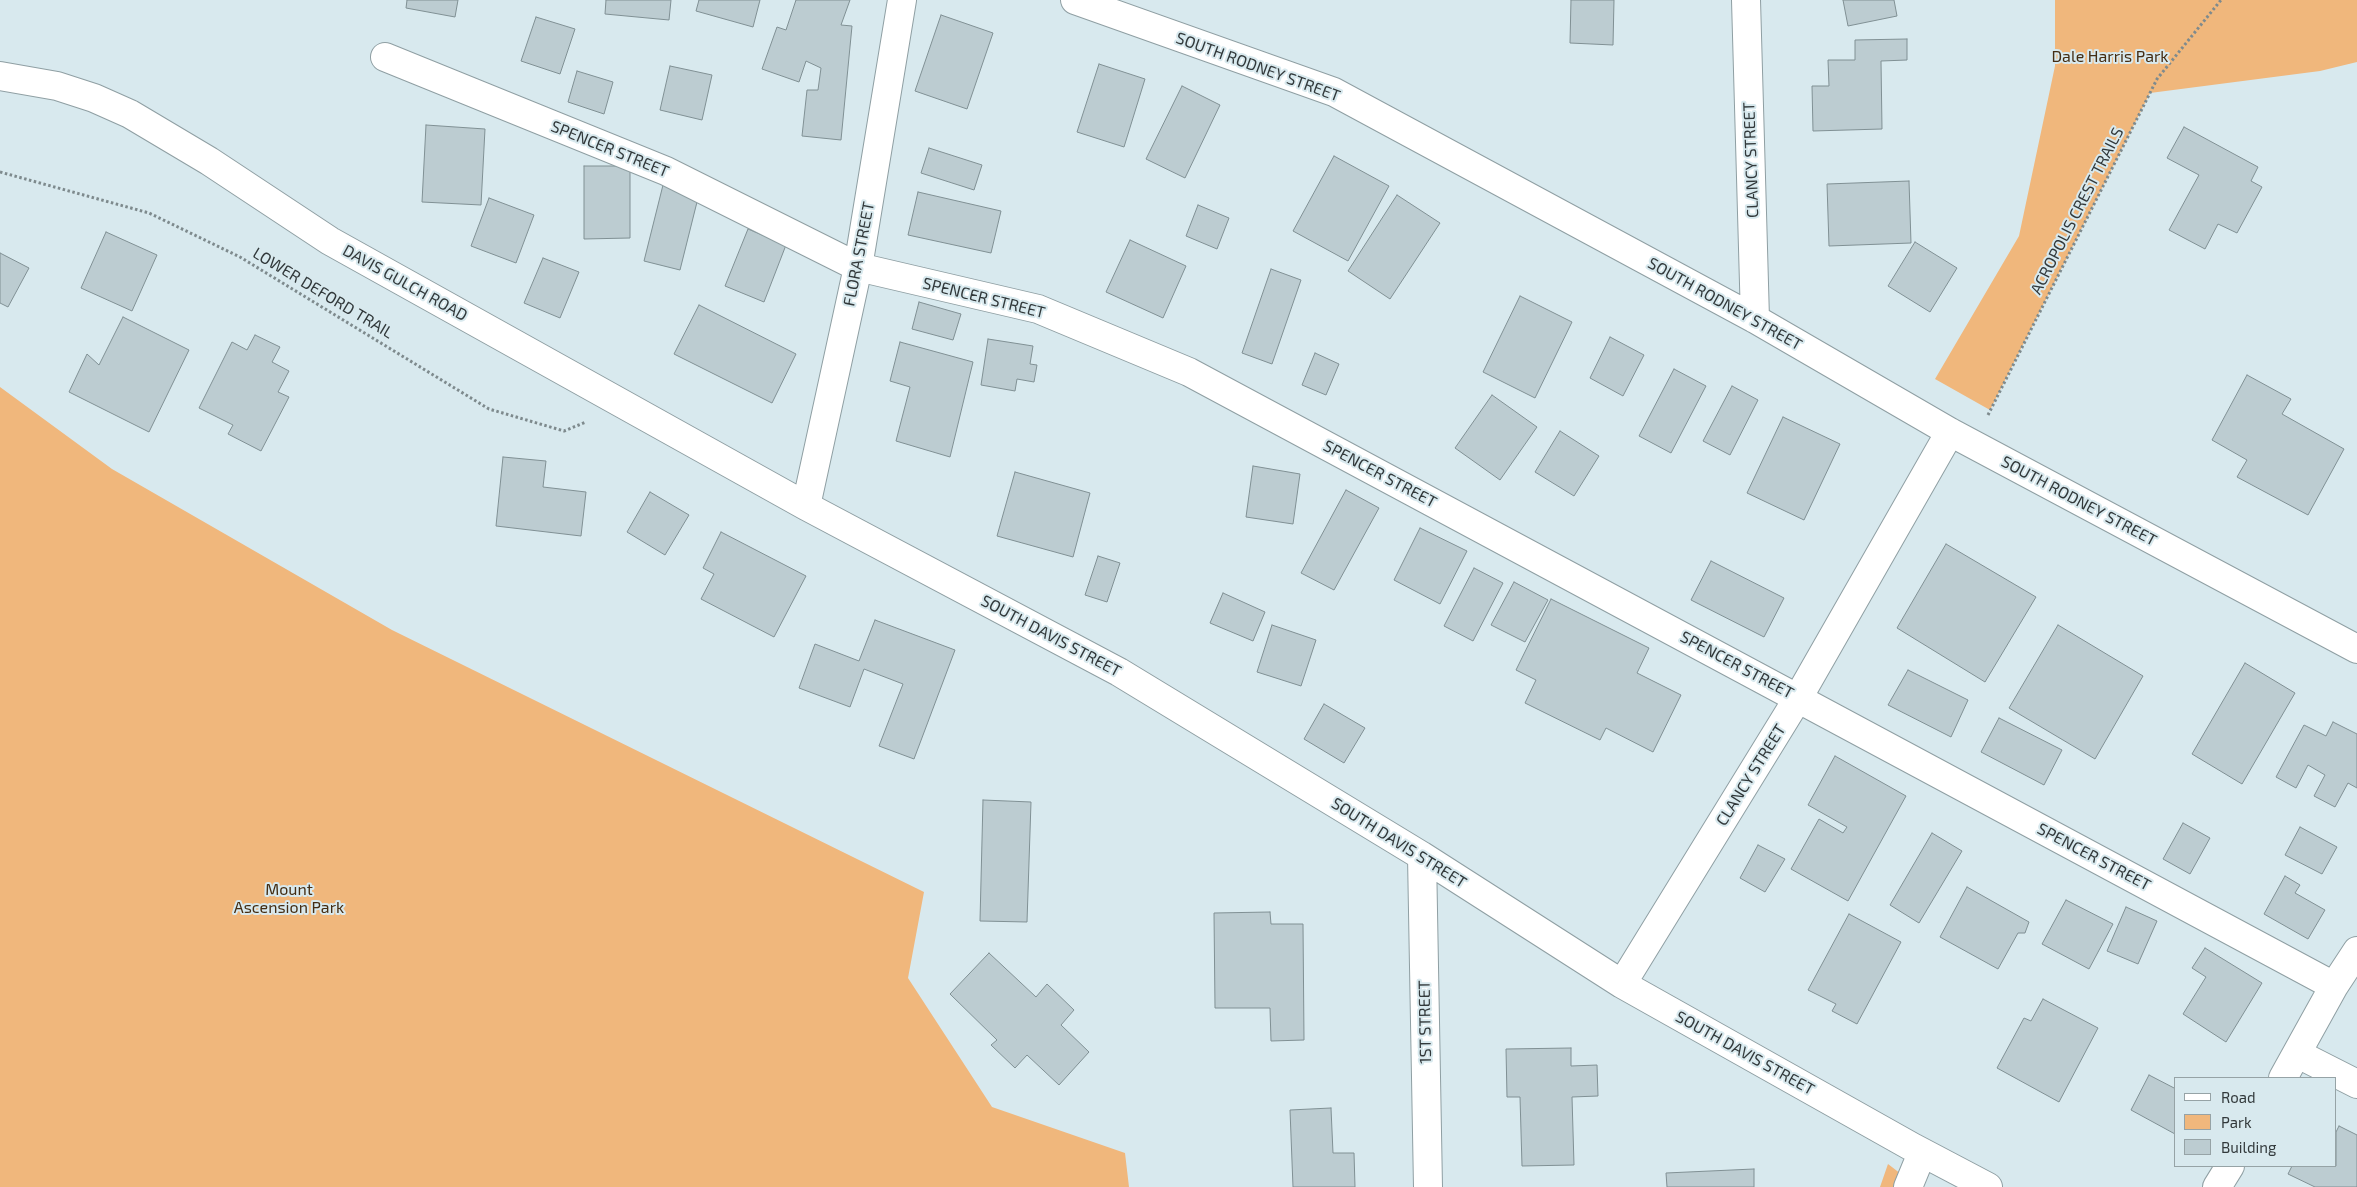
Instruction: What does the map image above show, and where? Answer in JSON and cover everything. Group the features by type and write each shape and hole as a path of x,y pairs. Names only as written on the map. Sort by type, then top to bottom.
{"street":[{"name":"FLORA STREET","path":"806,506 858,267 902,0"},
{"name":"SOUTH RODNEY STREET","path":"1075,0 1141,12 1334,92 1756,319 1962,438 2357,650"},
{"name":"CLANCY STREET","path":"1746,0 1756,319"},
{"name":"SPENCER STREET","path":"385,57 666,171 858,267 1038,309 1189,372 2334,986"},
{"name":"DAVIS GULCH ROAD","path":"0,76 57,86 94,98 130,114 209,161 330,242 806,506"},
{"name":"CLANCY STREET","path":"1622,984 1798,698 1962,438"},
{"name":"SOUTH DAVIS STREET","path":"806,506 1119,672 1422,856 1622,984 1922,1153 1988,1187"},
{"name":"1ST STREET","path":"1422,856 1428,1187"},
{"path":"2284,1077 2334,986 2357,951"},
{"path":"2298,1054 2357,1084"},
{"path":"1908,1187 1922,1153"},
{"path":"2217,1187 2229,1167"}],"path":[{"name":"ACROPOLIS CREST TRAILS","path":"1962,438 2157,80 2221,0"},
{"name":"LOWER DEFORD TRAIL","path":"0,172 149,212 240,257 490,408 564,431 625,406"}],"green space":[{"name":"Dale Harris Park","path":"2055,0 2357,0 2357,62 2320,71 2150,93 1990,410 1935,379 2019,236 2055,66"},
{"name":"Mount Ascension Park","path":"0,387 112,469 392,630 924,892 908,978 992,1107 1125,1153 1129,1187 0,1187"},
{"path":"1888,1164 1918,1187 1880,1187"}],"building":[{"path":"407,0 458,0 455,17 406,8"},
{"path":"606,0 671,0 669,20 605,14"},
{"path":"699,0 760,0 753,27 696,11"},
{"path":"796,0 850,0 841,25 852,26 841,140 802,136 807,90 818,90 821,68 806,61 799,82 762,69 777,27 786,30"},
{"path":"1571,0 1614,0 1613,45 1570,43"},
{"path":"1843,0 1894,0 1897,16 1848,26"},
{"path":"941,15 993,33 967,109 915,91"},
{"path":"536,17 575,29 560,74 521,61"},
{"path":"1907,39 1907,60 1881,61 1882,129 1813,131 1812,86 1829,86 1828,60 1855,60 1855,40"},
{"path":"1099,64 1145,79 1124,147 1077,132"},
{"path":"670,66 712,75 702,120 660,110"},
{"path":"577,71 613,82 604,114 568,102"},
{"path":"1182,86 1220,105 1185,178 1146,159"},
{"path":"426,125 485,129 481,205 422,202"},
{"path":"2184,127 2258,167 2251,181 2262,187 2237,233 2218,224 2205,249 2169,230 2199,175 2167,158"},
{"path":"929,148 982,165 974,190 921,173"},
{"path":"1334,156 1389,186 1348,261 1293,231"},
{"path":"584,166 630,166 630,238 584,239"},
{"path":"664,181 700,190 680,270 644,261"},
{"path":"1909,181 1911,243 1829,246 1827,184"},
{"path":"918,192 1001,211 991,253 908,235"},
{"path":"1397,195 1440,223 1390,299 1348,271"},
{"path":"489,198 534,215 516,263 471,246"},
{"path":"1198,205 1229,218 1217,249 1186,236"},
{"path":"748,229 786,245 764,302 725,286"},
{"path":"106,232 157,255 132,311 81,288"},
{"path":"1130,240 1186,266 1163,318 1106,292"},
{"path":"1915,242 1957,268 1930,312 1888,286"},
{"path":"0,253 29,268 8,307 0,303"},
{"path":"543,258 579,272 560,318 524,303"},
{"path":"1271,269 1301,280 1272,364 1242,353"},
{"path":"1520,296 1572,322 1535,398 1483,372"},
{"path":"919,302 961,314 953,340 912,329"},
{"path":"699,305 796,354 772,403 674,354"},
{"path":"123,317 189,350 149,432 69,392 87,354 99,365"},
{"path":"255,335 280,347 272,362 289,371 278,392 289,397 261,451 228,434 233,425 199,408 232,342 247,350"},
{"path":"1610,337 1644,355 1623,396 1590,378"},
{"path":"988,339 1033,346 1030,364 1037,365 1034,382 1017,379 1015,391 981,385"},
{"path":"900,342 973,362 950,457 896,441 910,387 890,381"},
{"path":"1315,353 1339,364 1326,395 1302,385"},
{"path":"1674,369 1706,386 1671,453 1639,436"},
{"path":"2247,375 2291,399 2282,414 2344,449 2308,515 2237,477 2247,460 2212,440"},
{"path":"1732,386 1758,400 1730,455 1703,441"},
{"path":"1492,395 1537,427 1500,480 1455,448"},
{"path":"1783,417 1840,444 1804,520 1747,493"},
{"path":"1560,431 1599,456 1574,496 1535,472"},
{"path":"503,457 546,461 543,487 586,492 581,536 496,526"},
{"path":"1253,466 1300,474 1293,524 1246,517"},
{"path":"1015,472 1090,493 1073,557 997,536"},
{"path":"1346,490 1379,508 1334,590 1301,573"},
{"path":"650,492 689,515 665,555 627,532"},
{"path":"1420,528 1467,551 1440,604 1394,580"},
{"path":"721,532 806,576 774,637 701,599 714,574 703,568"},
{"path":"1946,544 2036,597 1985,682 1897,628"},
{"path":"1098,556 1120,563 1107,602 1085,595"},
{"path":"1711,561 1784,598 1764,637 1691,600"},
{"path":"1474,568 1503,583 1473,641 1444,626"},
{"path":"1514,582 1548,600 1525,642 1491,625"},
{"path":"1223,593 1265,612 1253,641 1210,623"},
{"path":"1551,599 1649,648 1637,673 1681,695 1653,752 1606,728 1600,740 1525,703 1536,680 1516,670"},
{"path":"875,620 955,650 914,759 879,746 903,684 864,669 850,707 799,688 815,644 859,661"},
{"path":"1272,625 1316,640 1301,686 1257,672"},
{"path":"2058,625 2143,676 2095,759 2009,708"},
{"path":"2245,663 2295,693 2242,784 2192,754"},
{"path":"1908,670 1968,700 1951,737 1888,705"},
{"path":"1324,704 1365,728 1344,763 1304,739"},
{"path":"1999,718 2062,750 2044,785 1981,752"},
{"path":"2333,722 2357,734 2357,788 2348,783 2335,807 2314,796 2325,775 2308,765 2296,788 2276,777 2304,725 2326,736"},
{"path":"1835,756 1906,796 1848,901 1791,869 1819,819 1843,833 1847,827 1808,805"},
{"path":"983,800 1031,802 1027,922 980,921"},
{"path":"2183,823 2210,838 2190,874 2163,859"},
{"path":"2300,827 2337,847 2322,874 2285,855"},
{"path":"1932,833 1962,851 1919,923 1890,905"},
{"path":"1758,845 1785,859 1765,892 1740,878"},
{"path":"2285,876 2300,885 2295,893 2325,910 2308,939 2264,914"},
{"path":"1967,887 2029,922 2025,933 2018,933 1998,969 1940,937"},
{"path":"2066,900 2113,924 2089,969 2042,944"},
{"path":"2126,907 2157,921 2138,964 2107,951"},
{"path":"1270,912 1271,924 1303,924 1304,1040 1271,1041 1270,1008 1215,1008 1214,913"},
{"path":"1849,914 1901,942 1857,1024 1832,1011 1836,1004 1808,990"},
{"path":"2205,948 2262,983 2226,1042 2183,1014 2206,977 2192,968"},
{"path":"989,953 1036,997 1047,984 1074,1010 1061,1025 1089,1052 1059,1085 1027,1055 1015,1068 991,1045 997,1040 950,994"},
{"path":"2043,999 2098,1028 2059,1102 1997,1068 2024,1018 2031,1021"},
{"path":"1571,1048 1571,1066 1597,1065 1598,1096 1572,1097 1574,1165 1522,1166 1520,1097 1507,1097 1506,1049"},
{"path":"2149,1075 2174,1088 2174,1133 2131,1110"},
{"path":"1331,1108 1333,1153 1354,1153 1355,1187 1293,1187 1290,1110"},
{"path":"2339,1126 2357,1135 2357,1187 2315,1187 2288,1174 2292,1167 2337,1167 2337,1130"},
{"path":"1754,1169 1754,1187 1667,1187 1666,1173"}]}
